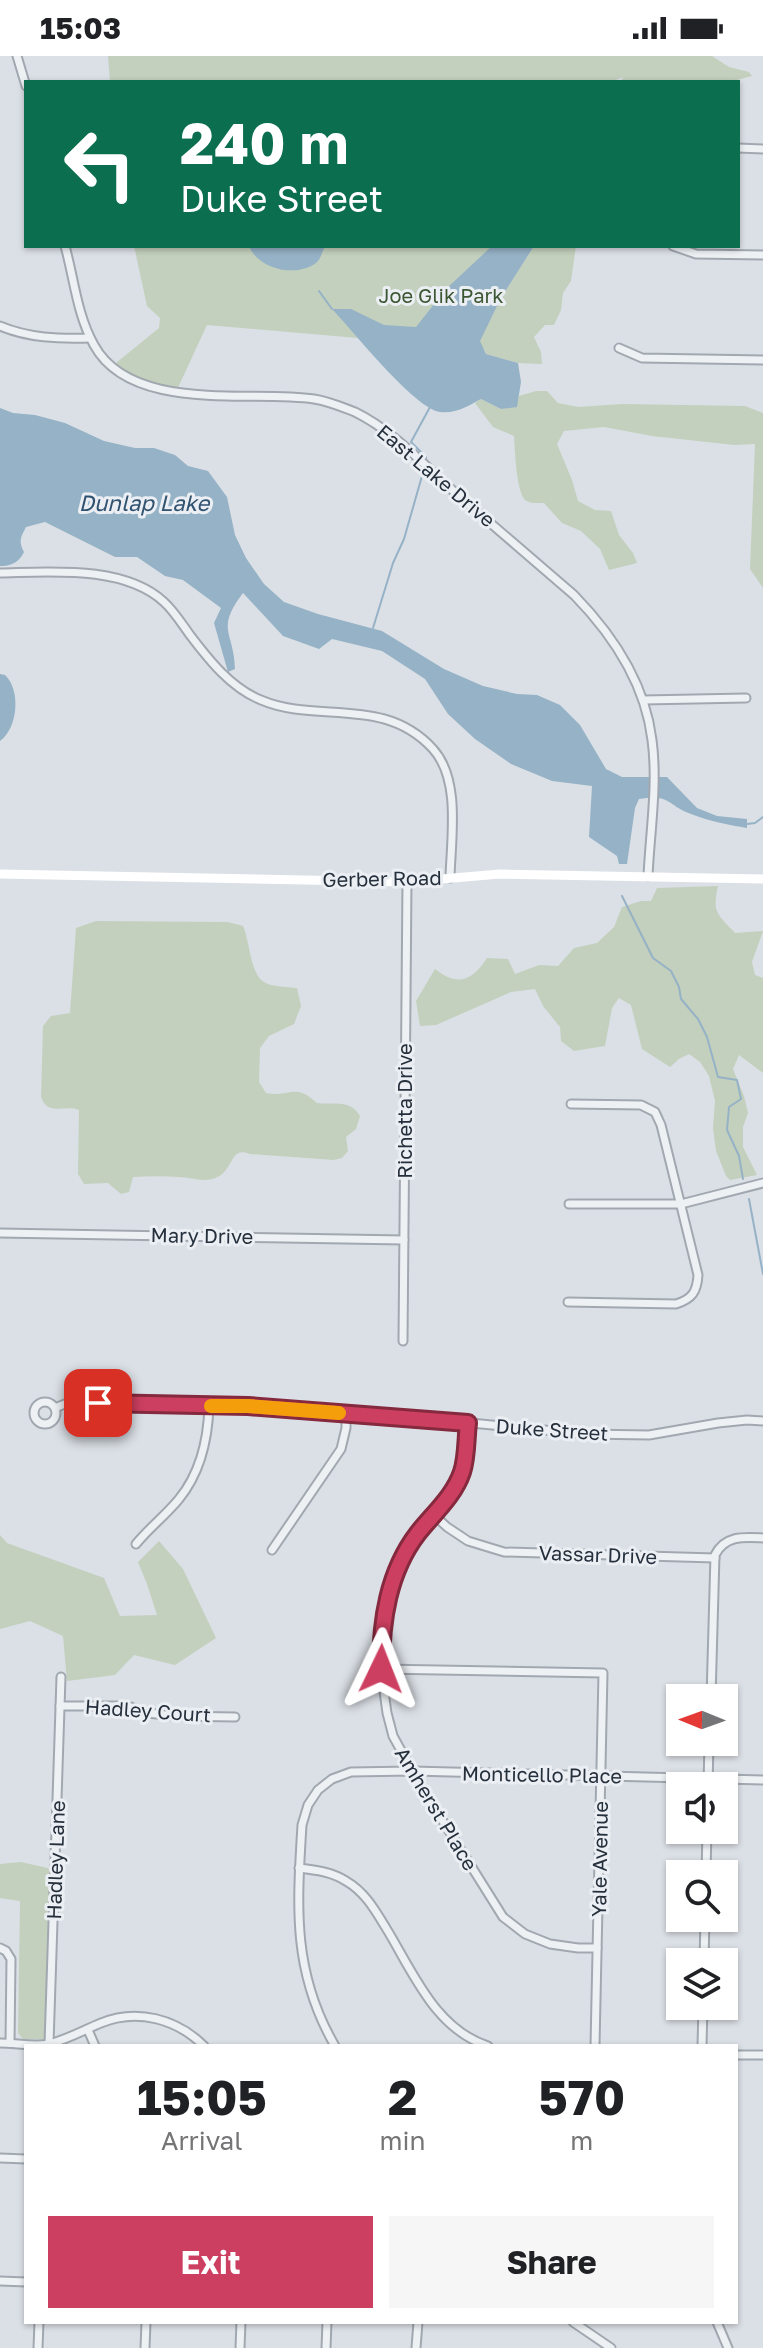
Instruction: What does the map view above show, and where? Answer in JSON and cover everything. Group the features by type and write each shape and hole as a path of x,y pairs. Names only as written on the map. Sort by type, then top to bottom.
{"street":[{"path":"17,56 24,80"},
{"path":"740,148 763,149"},
{"name":"East Lake Drive","path":"66,248 90,338 111,367 133,381 153,387 203,394 317,399 354,412 377,425 603,625 636,681 652,739 648,876"},
{"path":"679,248 696,254 763,255"},
{"path":"0,326 42,337 90,338"},
{"path":"619,348 642,358 763,360"},
{"path":"0,573 83,573 144,588 165,602 224,675 249,694 292,709 374,716 415,734 439,757 448,776 451,802 450,878"},
{"path":"643,700 746,698"},
{"name":"Gerber Road","path":"0,874 407,882 500,874 763,879"},
{"name":"Richetta Drive","path":"403,1341 407,882"},
{"path":"568,1302 676,1304 688,1300 697,1285 698,1275 661,1125 655,1112 641,1105 571,1104"},
{"path":"569,1204 681,1204 763,1183"},
{"name":"Mary Drive","path":"0,1233 404,1240"},
{"name":"Duke Street","path":"55,1408 67,1403 248,1406 585,1434 649,1435 718,1423 763,1421"},
{"path":"136,1544 178,1500 194,1478 206,1442 209,1406"},
{"path":"272,1550 341,1449 346,1413"},
{"name":"Amherst Place","path":"468,1423 458,1482 406,1551 392,1581 383,1620 381,1669 393,1736 503,1917 525,1934 550,1944 597,1948"},
{"name":"Vassar Drive","path":"434,1515 468,1541 504,1552 715,1558"},
{"path":"711,1684 715,1558 718,1549 734,1538 763,1538"},
{"name":"Yale Avenue","path":"381,1669 603,1673 595,2044"},
{"name":"Hadley Lane","path":"44,2044 61,1677"},
{"name":"Hadley Court","path":"60,1706 117,1706 174,1716 235,1717"},
{"name":"Monticello Place","path":"299,1868 304,1813 312,1797 324,1784 351,1772 412,1771 666,1780"},
{"name":"Monticello Place","path":"738,1781 763,1780"},
{"path":"334,2044 312,1999 304,1970 299,1940 299,1868 324,1871 357,1889 372,1905 438,2013 459,2032 484,2044"},
{"path":"0,1948 11,1959 10,2043"},
{"path":"47,2044 100,2023 126,2017 153,2018 176,2026 201,2044"},
{"path":"702,2044 703,2020"},
{"path":"88,2030 94,2044"},
{"path":"0,2043 24,2044"},
{"path":"738,2055 763,2055"},
{"path":"0,2158 24,2159"},
{"path":"0,2281 24,2282"},
{"path":"38,2348 39,2324"},
{"path":"145,2348 146,2324"},
{"path":"240,2348 241,2324"},
{"path":"326,2348 327,2324"},
{"path":"416,2348 418,2324"},
{"path":"576,2324 611,2348"},
{"path":"718,2324 728,2348"}],"green space":[{"path":"108,56 712,56 752,76 737,80 622,80 623,77 616,80 110,80"},
{"name":"Joe Glik Park","path":"134,248 501,248 489,322 533,248 576,248 571,281 563,293 561,310 554,325 545,325 534,337 541,352 542,364 518,363 486,354 484,349 207,325 176,392 153,387 111,367 159,328 160,318 147,306"},
{"path":"547,391 558,403 578,407 622,404 745,406 763,413 763,588 750,569 755,444 734,445 652,436 604,427 564,431 557,444 578,501 595,510 611,511 619,535 637,563 609,570 600,549 581,531 562,523 544,503 525,500 518,479 514,436 493,427 475,403 481,399 501,409 516,407 519,396"},
{"path":"718,886 716,908 735,933 763,931 752,962 755,975 763,978 763,1073 739,1055 733,1069 748,1113 743,1127 743,1147 757,1175 730,1180 726,1176 716,1151 713,1128 715,1101 709,1076 700,1062 689,1054 670,1067 642,1049 631,1005 619,998 612,1008 605,1046 574,1051 561,1041 560,1027 543,1006 535,989 511,992 436,1025 420,1026 416,1001 435,969 451,978 464,979 476,972 487,958 508,959 515,974 539,965 558,966 574,948 597,943 614,927 622,907 651,901 657,888"},
{"path":"96,921 228,922 243,926 259,978 271,985 297,988 301,1006 294,1024 269,1036 260,1048 259,1082 266,1093 303,1093 317,1103 341,1104 356,1111 360,1116 356,1129 346,1137 348,1151 342,1158 334,1160 243,1152 234,1157 225,1172 212,1179 133,1177 129,1192 121,1194 108,1183 84,1184 78,1174 79,1110 48,1107 41,1097 43,1026 51,1016 70,1013 76,928"},
{"path":"0,1535 7,1543 104,1578 120,1616 157,1615 138,1562 159,1541 183,1569 216,1638 175,1665 134,1655 115,1675 67,1681 63,1636 30,1621 0,1629"},
{"path":"21,1862 52,1869 45,2039 23,2039 18,2033 20,1901 0,1898 0,1864"}],"water":[{"path":"250,248 324,248 316,263 298,270 278,269 254,254"},
{"path":"490,248 533,248 501,298 480,341 486,354 518,363 521,382 517,407 501,409 481,399 457,411 440,412 429,407 400,383 332,309 351,309 384,325 416,327 446,289"},
{"name":"Dunlap Lake","path":"0,408 65,423 104,441 135,448 154,448 175,455 188,466 208,471 227,497 235,535 246,558 264,584 284,602 382,631 444,669 483,686 537,695 560,705 580,725 606,769 622,777 667,777 697,808 717,816 747,819 747,828 683,811 663,799 639,799 627,864 619,864 617,856 589,837 592,786 552,781 511,764 475,739 448,714 425,679 382,651 332,639 319,649 283,636 243,593 228,623 235,669 228,672 214,623 221,608 183,580 165,576 137,557 115,557 45,522 26,527 21,539 24,552 18,561 0,566"},
{"path":"0,674 5,675 14,690 15,709 11,727 0,741"}],"waterway":[{"path":"319,291 332,309"},
{"path":"425,462 426,457 411,442 430,407"},
{"path":"373,628 424,469"},
{"path":"747,824 763,817"},
{"path":"622,896 653,958 671,971 681,999 698,1019 707,1037 718,1077 737,1080 741,1099 729,1107 727,1130 739,1156 743,1179"},
{"path":"749,1199 763,1274"}],"slow traffic":[{"path":"211,1406 339,1413"}],"route":[{"path":"98,1403 248,1406 468,1423 464,1463 458,1482 417,1534 392,1581 383,1620 381,1669"}]}
